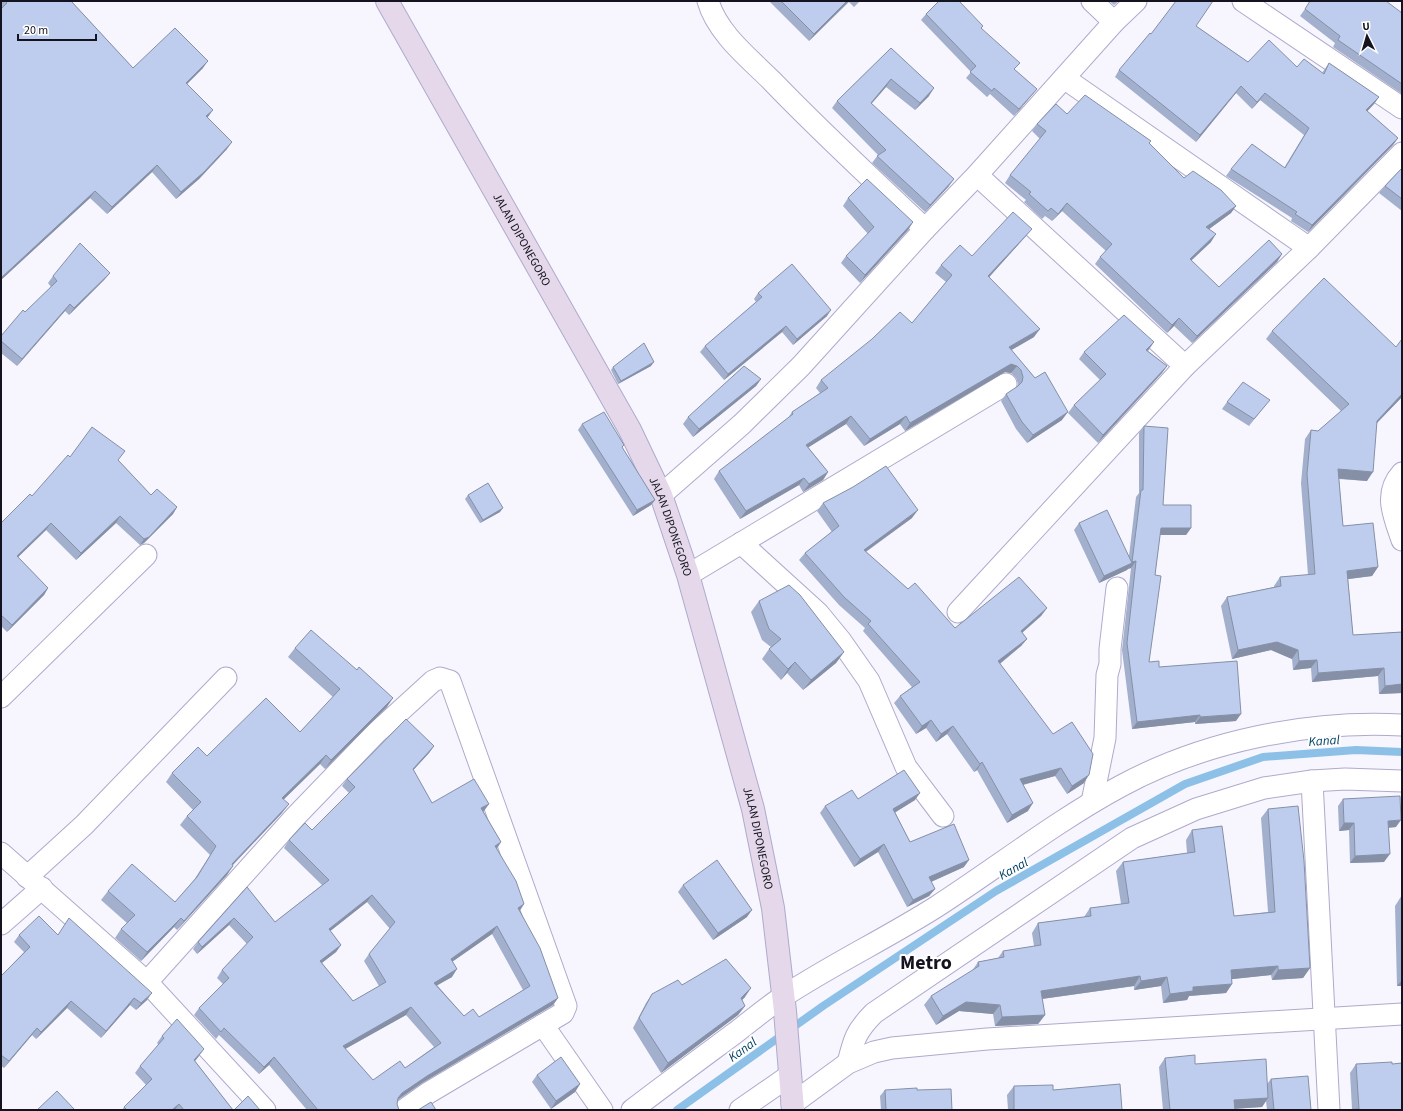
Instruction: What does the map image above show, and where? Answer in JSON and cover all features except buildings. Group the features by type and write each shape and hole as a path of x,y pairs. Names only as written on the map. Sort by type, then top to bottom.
{"street":[{"name":"JALAN DIPONEGORO","path":"387,1 630,430 661,495 688,575 753,809 773,908 784,1004 793,1107"},
{"path":"708,1 717,20 730,39 814,124 925,229"},
{"path":"1092,1 1114,22"},
{"path":"661,495 742,424 801,366 925,229 977,175 1114,22 1136,1"},
{"path":"1243,1 1402,108"},
{"path":"1064,78 1309,248"},
{"path":"958,612 1185,366 1309,248 1402,153"},
{"path":"977,175 1185,366"},
{"path":"688,575 1006,384"},
{"path":"1402,473 1394,482 1392,496 1392,510 1402,540"},
{"path":"741,543 818,613 841,642 869,681 906,767 943,816"},
{"path":"1,698 146,555"},
{"path":"1092,802 1105,738 1107,675 1110,664 1110,649 1117,588"},
{"path":"1,924 84,825 226,678"},
{"path":"147,982 294,817 376,733 433,681 440,678 450,680 565,1001 566,1010 428,1093 404,1110"},
{"path":"632,1110 784,1004 936,907 1092,802 1122,785 1156,770 1235,741 1278,732 1375,723 1402,725"},
{"path":"848,1063 852,1045 860,1027 874,1013 1132,838 1196,809 1264,788 1312,781 1345,779 1402,781"},
{"path":"1312,781 1329,1110"},
{"path":"1,853 147,982 265,1110"},
{"path":"793,1107 848,1063 874,1052 892,1048 987,1039 1402,1014"},
{"path":"543,1025 602,1110"},
{"path":"740,1110 789,1071"}],"waterway":[{"name":"Kanal","path":"677,1110 823,1006 996,891 1185,784 1263,757 1356,750 1402,752"}],"district":[{"name":"Metro","path":"926,962"}]}
